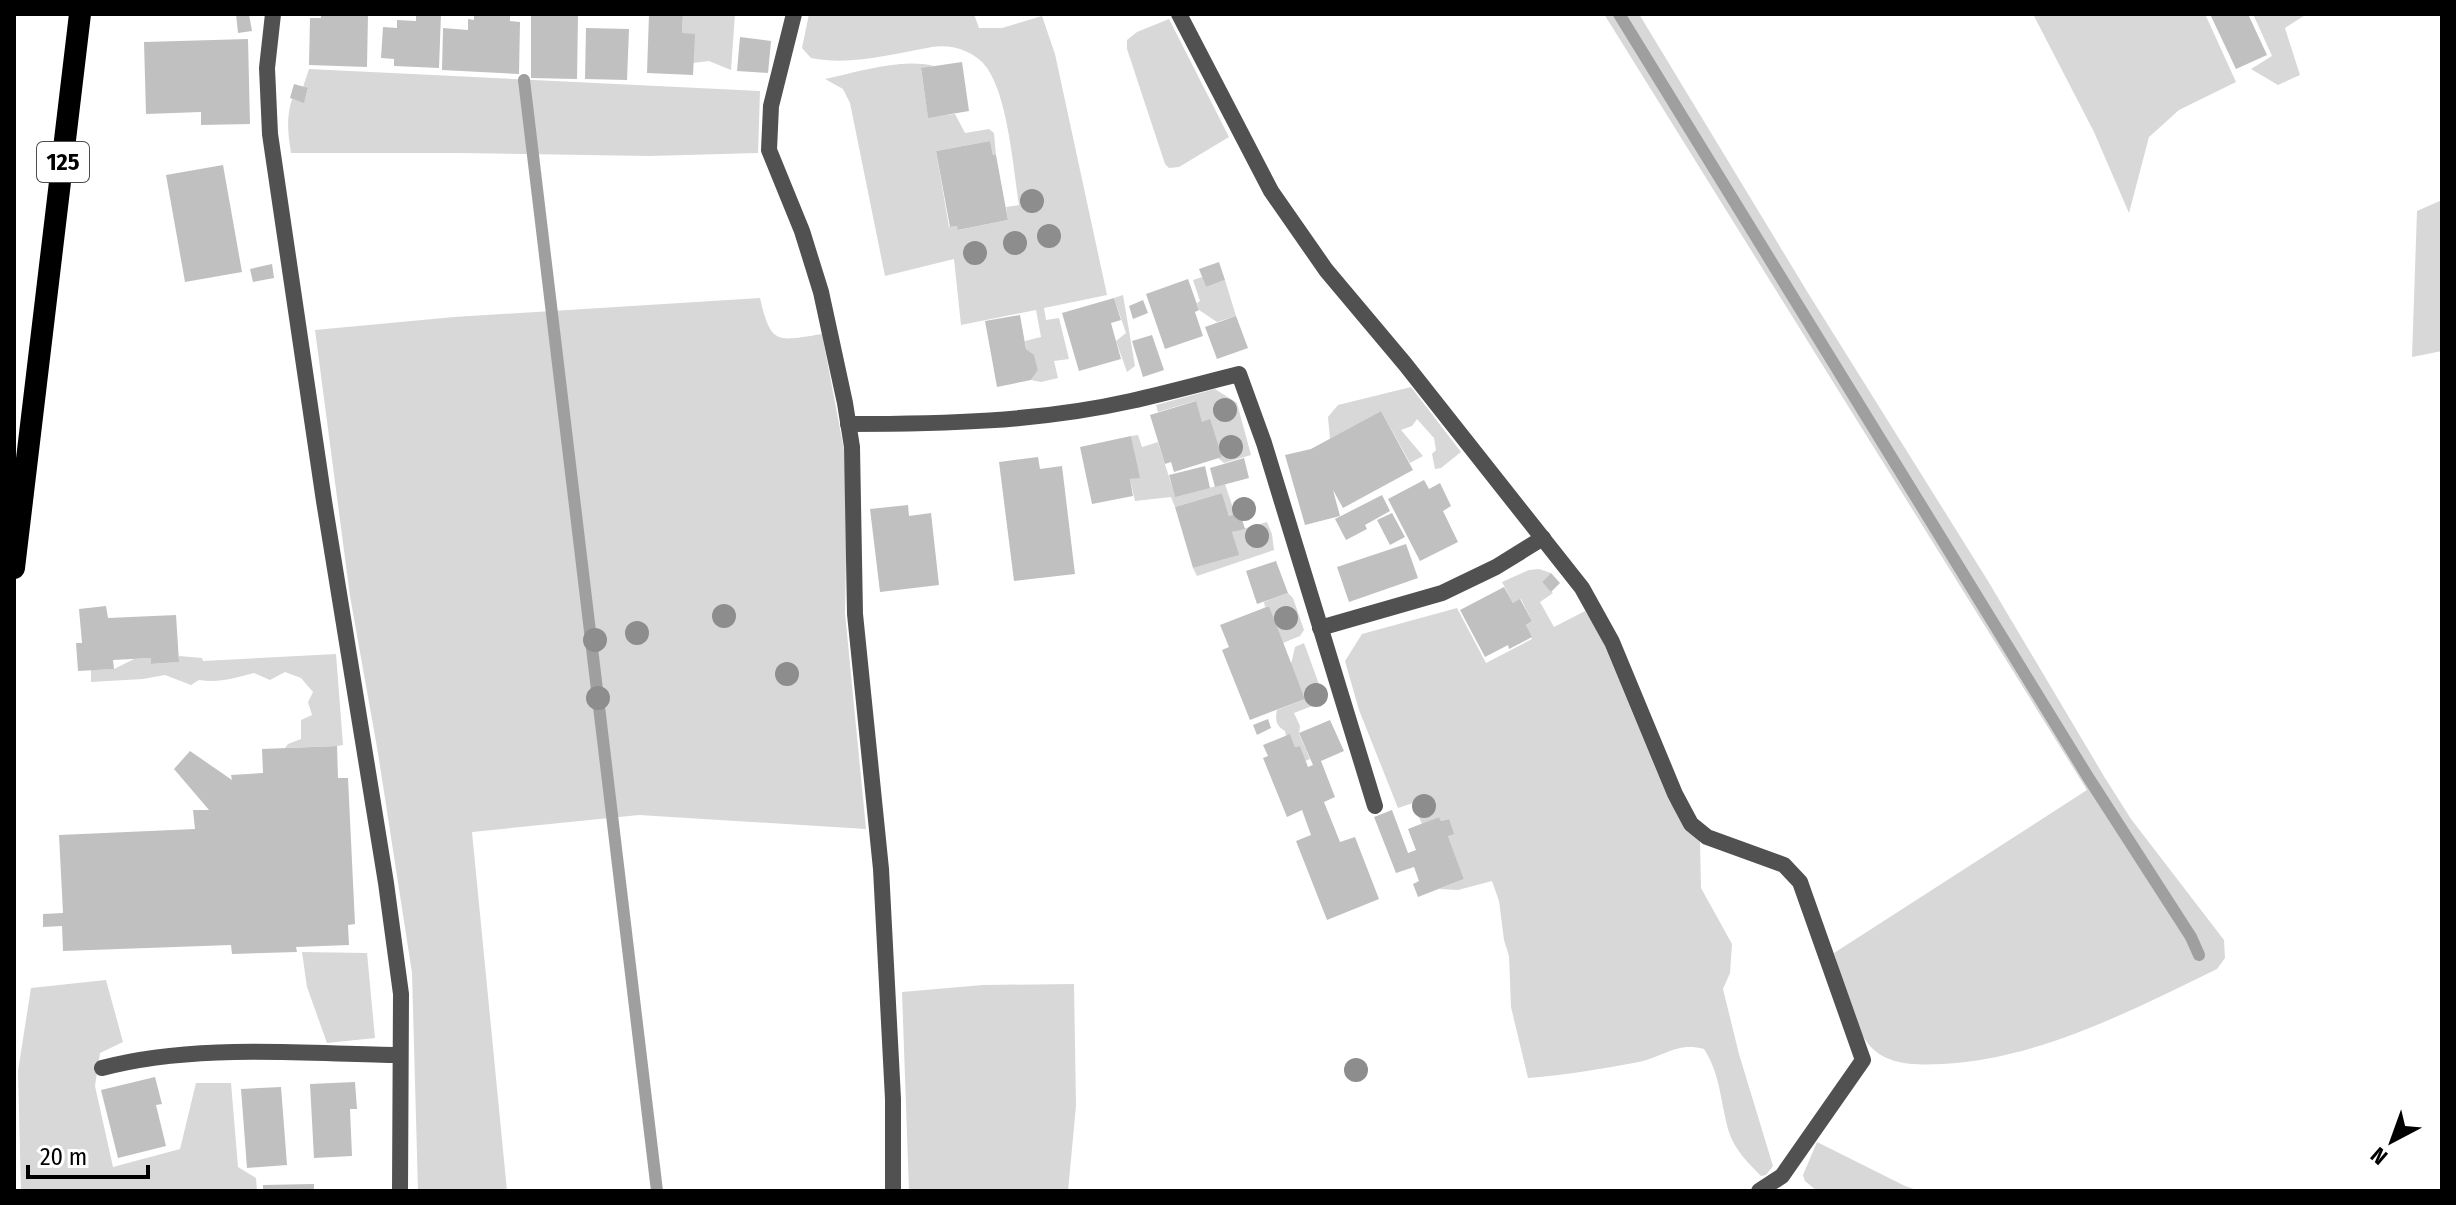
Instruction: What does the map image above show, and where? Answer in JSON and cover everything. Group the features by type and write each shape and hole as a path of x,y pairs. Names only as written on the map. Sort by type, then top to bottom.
{"highway":[{"name":"125","path":"14,568 80,14"}],"street":[{"path":"273,14 267,68 270,134 321,486 386,883 401,994 400,1191"},
{"path":"794,14 771,106 769,150 802,231 821,292 852,447 855,614 881,869 893,1099 893,1191"},
{"path":"1179,14 1271,191 1326,270 1405,364 1582,588 1612,642 1675,794 1691,824 1707,837 1784,865 1800,882 1863,1060 1782,1176 1759,1191"},
{"path":"848,424 941,424 1047,415 1131,401 1239,374 1264,443 1375,806"},
{"path":"1320,628 1442,593 1496,567 1543,538"},
{"path":"102,1068 174,1056 239,1053 400,1055"}],"shaded area":[{"path":"683,14 735,14 731,70 709,61 693,63 682,33"},
{"path":"809,14 974,14 979,28 1002,28 1042,16 1055,54 1107,295 1044,308 1046,320 1059,318 1069,359 1054,361 1058,378 1041,382 1031,380 1038,370 1025,341 1041,337 1036,310 961,325 954,259 885,276 850,103 843,89 825,79 894,65 934,66 921,69 928,117 955,114 965,133 989,129 994,133 996,155 993,155 990,141 936,151 949,227 957,226 959,230 1008,220 1006,207 1019,205 1005,115 987,68 970,53 947,47 856,60 811,58 802,48"},
{"path":"1604,14 1639,14 1988,581 2105,778 2131,819 2224,940 2225,958 2217,969 2084,1030 2014,1053 1978,1060 1924,1064 1888,1059 1873,1049 1859,1030 1834,953 2087,790"},
{"path":"2033,14 2205,14 2236,82 2179,110 2149,137 2129,213 2094,132"},
{"path":"2253,14 2307,14 2285,28 2300,75 2278,85 2251,69 2272,56"},
{"path":"1169,19 1229,137 1179,167 1169,168 1165,164 1127,49 1127,40 1137,32"},
{"path":"309,69 760,91 758,153 649,156 291,153 288,126 290,106 292,99 304,102 308,89 303,87"},
{"path":"2442,200 2442,351 2412,357 2417,211"},
{"path":"1202,277 1206,287 1225,280 1236,316 1217,322 1199,310 1197,303 1200,301 1193,280"},
{"path":"1123,295 1135,366 1127,372 1116,341 1126,333 1114,298"},
{"path":"760,298 768,325 778,337 822,334 844,450 847,504 845,613 866,829 639,815 472,832 507,1191 418,1191 412,973 350,596 315,330 454,317"},
{"path":"1411,387 1461,452 1441,468 1435,469 1432,454 1436,450 1434,438 1417,419 1412,426 1401,430 1423,456 1410,463 1381,411 1330,439 1328,417 1338,405"},
{"path":"1215,389 1237,403 1251,455 1224,463 1218,458 1222,457 1202,422 1195,401 1158,412 1156,405"},
{"path":"1138,435 1142,447 1158,442 1175,496 1225,484 1235,514 1229,516 1222,493 1175,507 1171,497 1135,501 1130,479 1139,477 1131,436"},
{"path":"1267,522 1274,550 1197,576 1193,568 1238,555 1232,532"},
{"path":"1539,569 1551,573 1542,582 1553,593 1540,602 1554,627 1585,611 1599,632 1669,801 1700,842 1701,888 1732,944 1730,973 1723,989 1773,1166 1766,1175 1761,1176 1756,1171 1733,1141 1714,1070 1704,1049 1678,1048 1639,1062 1528,1078 1511,1007 1509,956 1499,901 1492,881 1458,890 1439,889 1464,879 1448,836 1449,819 1441,821 1439,817 1422,824 1413,803 1398,808 1359,710 1345,661 1362,634 1457,608 1486,663 1532,639 1526,625 1532,621 1521,599 1513,603 1502,582"},
{"path":"1288,593 1293,598 1304,630 1300,636 1283,643 1269,606 1265,607 1264,602"},
{"path":"1304,643 1325,701 1294,713 1310,759 1305,761 1300,746 1295,747 1290,735 1286,736 1278,725 1276,717 1277,710 1305,699 1291,664 1295,647"},
{"path":"336,654 343,745 337,746 285,748 301,739 301,720 312,715 308,702 313,692 301,678 285,672 270,680 254,673 220,680 199,680 191,685 165,675 91,682 91,670 114,669 134,659 151,658 152,664 178,662 179,656 202,658 203,661"},
{"path":"302,952 367,953 375,1038 327,1043 307,987"},
{"path":"106,980 123,1042 100,1053 95,1086 113,1167 180,1149 196,1083 231,1083 238,1167 256,1178 257,1191 21,1191 18,1071 31,988"},
{"path":"1074,984 1076,1106 1068,1191 909,1191 902,992 983,985"},
{"path":"1817,1142 1920,1191 1817,1191 1805,1181 1803,1175"}],"building":[{"path":"236,14 249,14 252,31 238,33"},
{"path":"321,14 368,14 367,67 309,65 310,18 321,18"},
{"path":"416,14 441,14 439,68 394,66 394,59 381,58 383,27 397,28 397,20 416,21"},
{"path":"474,14 510,14 510,21 520,22 519,74 442,70 443,28 468,30 468,19 474,20"},
{"path":"531,14 578,14 577,79 531,78"},
{"path":"649,14 683,14 682,33 695,34 693,75 647,73"},
{"path":"2210,14 2248,14 2267,55 2236,69"},
{"path":"586,28 629,29 627,80 585,79"},
{"path":"740,37 771,41 768,73 737,71"},
{"path":"248,39 250,124 201,125 201,112 146,114 144,42"},
{"path":"962,62 969,111 928,118 921,68"},
{"path":"294,84 308,88 304,103 290,98"},
{"path":"990,141 993,155 996,155 1008,220 958,230 957,226 950,227 936,151"},
{"path":"223,165 242,272 185,282 166,175"},
{"path":"1219,262 1225,280 1206,287 1199,269"},
{"path":"272,264 274,278 253,282 250,269"},
{"path":"1188,279 1199,310 1195,312 1203,336 1165,349 1146,294"},
{"path":"1114,298 1121,320 1111,323 1121,359 1079,371 1062,313"},
{"path":"1143,300 1148,313 1133,319 1129,306"},
{"path":"1020,315 1026,349 1034,355 1038,370 1031,380 997,387 985,321"},
{"path":"1236,316 1248,348 1217,359 1205,327"},
{"path":"1152,335 1164,370 1143,377 1132,341"},
{"path":"1196,401 1202,422 1210,419 1222,457 1174,472 1171,462 1165,464 1150,415"},
{"path":"1381,411 1413,470 1343,508 1333,490 1340,516 1305,525 1285,455 1311,449"},
{"path":"1131,436 1140,478 1130,479 1133,496 1092,504 1080,447"},
{"path":"1038,457 1040,469 1062,466 1075,574 1014,581 999,462"},
{"path":"1244,458 1249,478 1215,487 1210,468"},
{"path":"1205,466 1210,488 1175,497 1169,475"},
{"path":"1424,480 1429,489 1440,483 1451,506 1443,511 1458,542 1420,561 1388,499"},
{"path":"1222,493 1229,516 1240,512 1245,529 1232,532 1239,555 1193,568 1175,507"},
{"path":"1382,495 1390,511 1346,540 1335,519"},
{"path":"908,505 909,516 931,513 939,585 880,592 870,509"},
{"path":"1392,513 1405,537 1390,545 1377,520"},
{"path":"1406,544 1418,578 1349,602 1337,567"},
{"path":"1276,561 1288,593 1257,604 1246,571"},
{"path":"1551,573 1560,583 1551,592 1542,582"},
{"path":"1504,587 1513,603 1520,599 1532,621 1526,625 1532,637 1485,657 1460,610"},
{"path":"106,606 108,618 176,615 179,662 151,664 151,658 113,660 114,669 78,671 76,643 82,643 79,609"},
{"path":"1269,606 1305,699 1250,720 1222,650 1229,647 1220,625"},
{"path":"1268,719 1271,728 1257,735 1253,725"},
{"path":"1330,720 1344,751 1321,761 1335,797 1324,802 1340,842 1355,837 1379,899 1327,920 1296,841 1311,835 1302,810 1287,817 1263,758 1268,756 1263,745 1290,734 1295,747 1300,746 1308,767 1313,765 1299,733"},
{"path":"337,746 338,778 348,778 355,924 348,925 349,945 296,947 297,952 232,954 231,945 63,951 62,926 43,927 43,914 63,913 59,835 195,829 193,810 209,810 174,769 190,751 232,780 231,775 263,773 262,749"},
{"path":"1392,810 1408,853 1416,850 1408,829 1439,817 1441,821 1449,819 1454,834 1448,836 1464,879 1418,897 1413,884 1419,881 1414,867 1396,873 1374,817"},
{"path":"155,1077 162,1104 156,1105 166,1146 118,1158 101,1090"},
{"path":"355,1082 357,1109 350,1109 352,1156 314,1158 310,1084"},
{"path":"281,1087 287,1165 247,1168 241,1089"},
{"path":"314,1184 314,1191 263,1191 263,1185"}],"waterway":[{"path":"1619,14 2088,777 2191,937 2199,955"},
{"path":"524,80 657,1191"}]}
